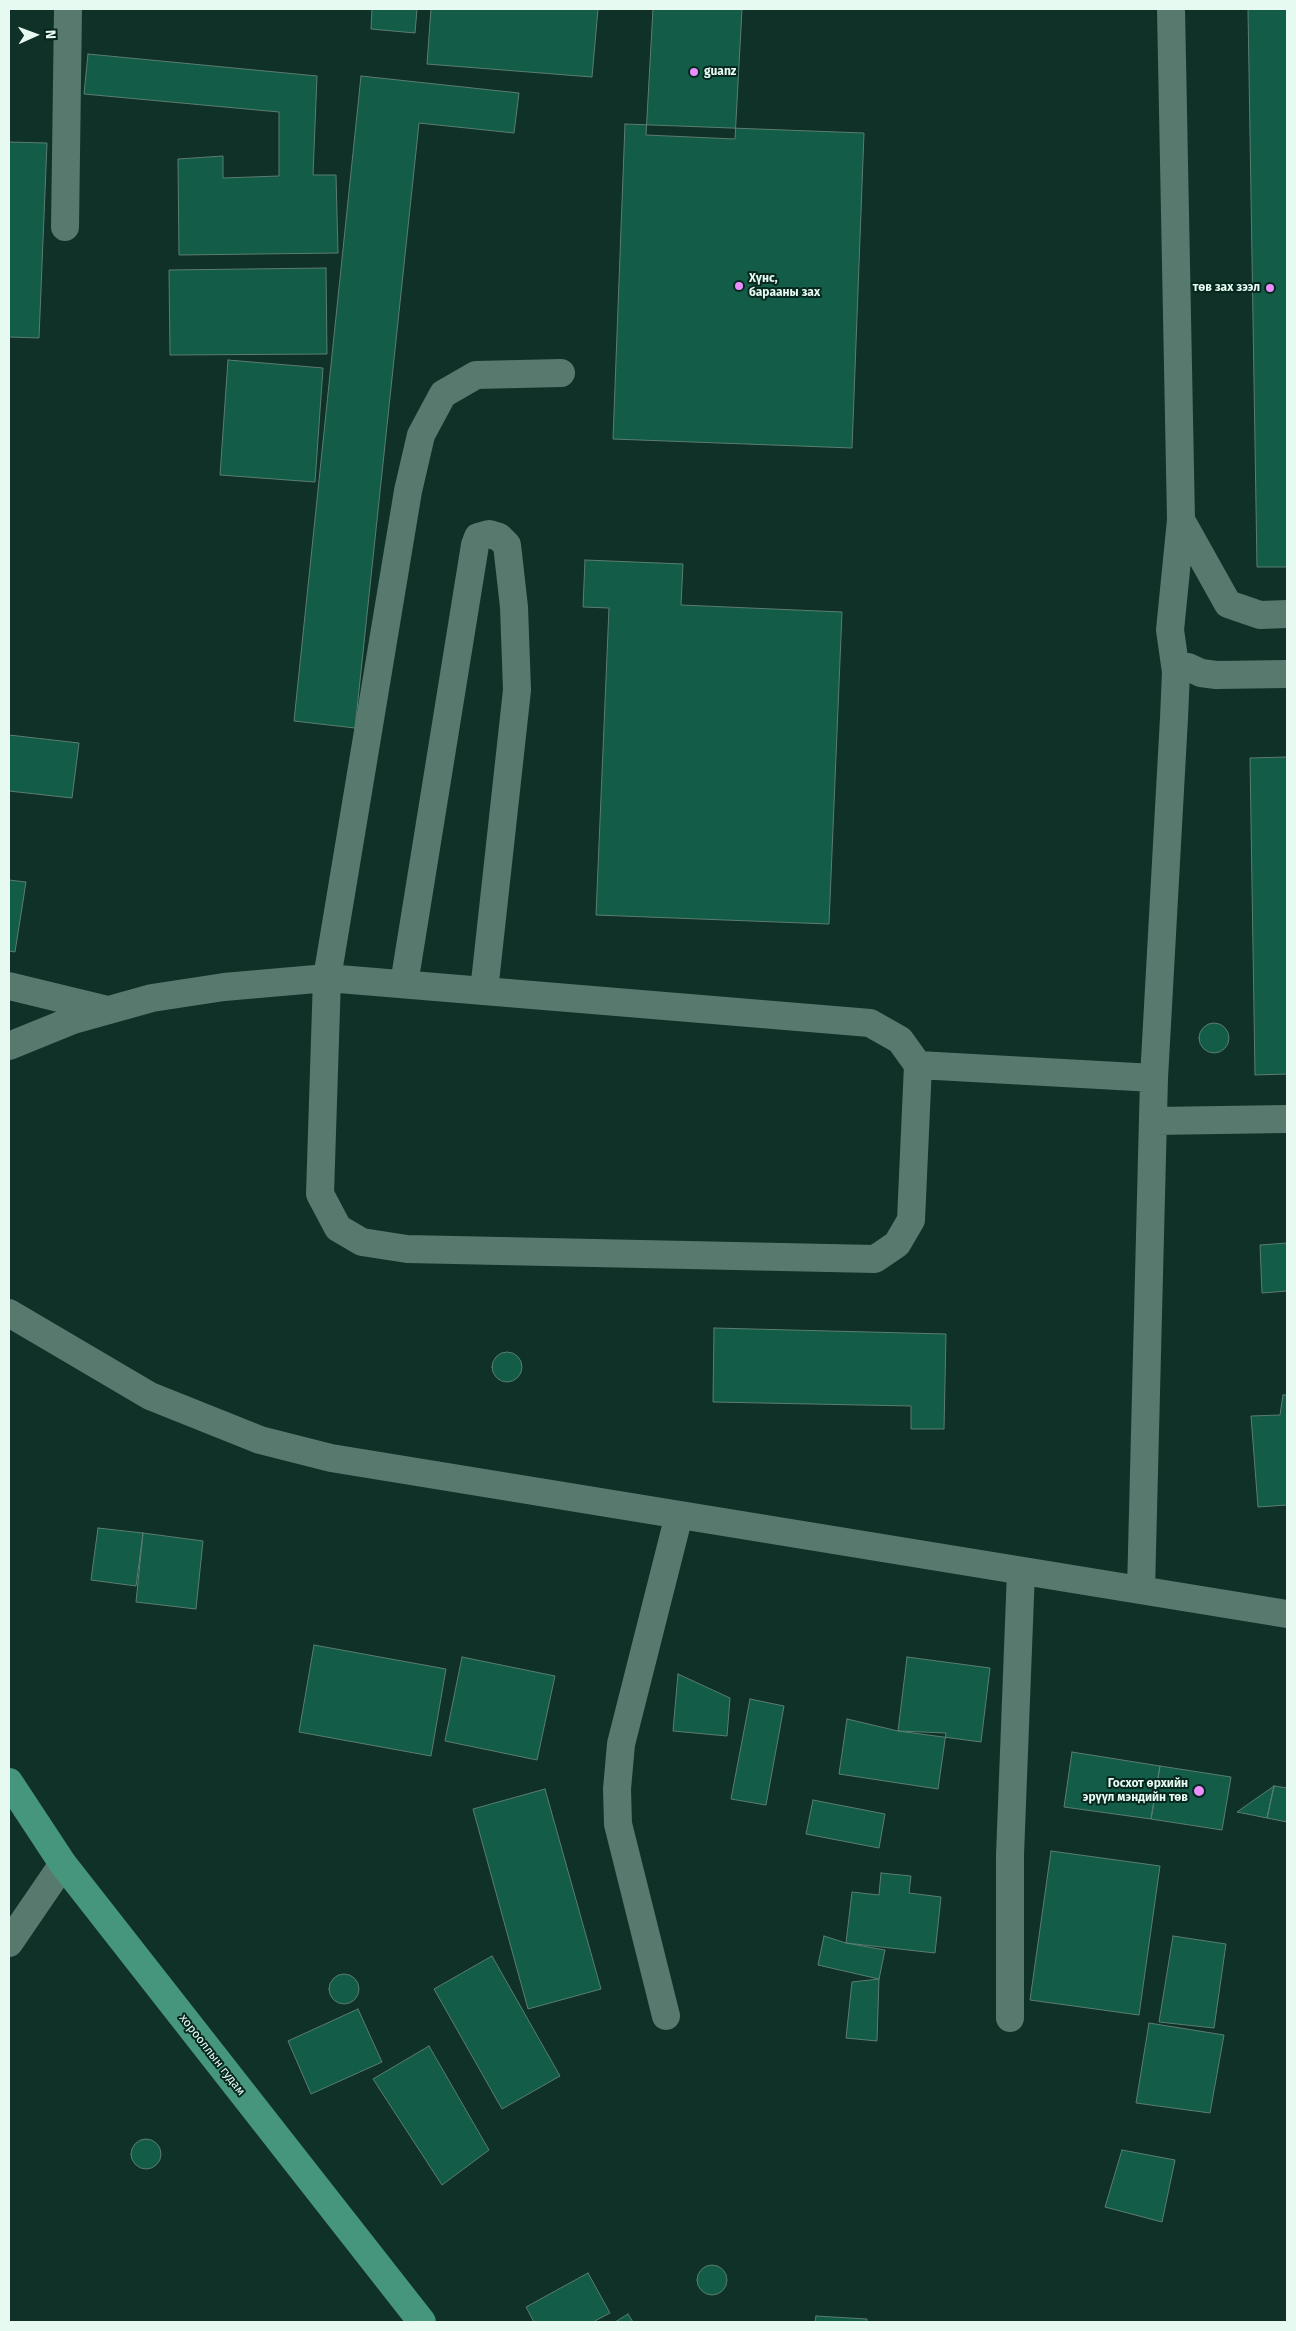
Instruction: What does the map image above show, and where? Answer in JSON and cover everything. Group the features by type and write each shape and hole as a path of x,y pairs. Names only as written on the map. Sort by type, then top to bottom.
{"main road":[{"name":"хорооллын гудам","path":"9,1782 63,1864 422,2322"}],"street":[{"path":"66,227 68,9"},
{"path":"1141,1590 1154,1078 1176,672 1170,630 1181,520 1171,9"},
{"path":"9,1046 72,1020 152,998 206,990 327,978 870,1023 900,1040 918,1065 911,1220 897,1244 875,1259 407,1249 362,1242 338,1228 320,1194 327,978 408,491 421,435 443,394 476,375 560,373"},
{"path":"1181,520 1228,604 1260,615 1287,614"},
{"path":"404,984 475,545 478,537 488,534 499,536 508,546 514,608 517,690 484,991"},
{"path":"1176,672 1188,667 1201,674 1287,674"},
{"path":"9,986 110,1010"},
{"path":"918,1065 1154,1078"},
{"path":"1154,1121 1287,1119"},
{"path":"9,1314 150,1396 260,1440 331,1458 1287,1614"},
{"path":"666,2016 618,1824 617,1789 620,1744 679,1515"},
{"path":"1010,2018 1012,1798 1021,1571"},
{"path":"9,1943 63,1864"}],"building":[{"path":"372,9 417,9 415,33 371,29"},
{"path":"431,9 598,9 592,77 427,64"},
{"name":"guanz","path":"653,9 742,9 735,139 646,135"},
{"name":"төв зах зээл","path":"1248,9 1287,9 1287,567 1257,567"},
{"path":"88,54 317,76 313,175 336,175 338,253 179,255 178,159 223,156 223,178 279,176 279,112 84,94"},
{"path":"361,76 519,93 514,133 419,123 355,728 294,721"},
{"name":"Хүнс, барааны зах","path":"625,124 864,133 852,448 613,439"},
{"path":"9,142 47,143 39,338 9,337"},
{"path":"326,268 327,354 170,355 169,270"},
{"path":"228,360 323,368 315,482 220,475"},
{"path":"585,560 683,564 681,605 842,612 829,924 596,915 609,608 583,607"},
{"path":"9,735 79,743 72,798 9,791"},
{"path":"1287,757 1287,1074 1255,1075 1250,758"},
{"path":"9,880 26,882 15,952 9,951"},
{"path":"1214,1023 1225,1027 1229,1038 1225,1049 1214,1053 1203,1049 1199,1038 1203,1027"},
{"path":"1287,1243 1287,1291 1262,1293 1260,1245"},
{"path":"714,1328 946,1334 944,1429 911,1429 911,1406 713,1402"},
{"path":"507,1352 518,1356 522,1367 518,1378 507,1382 496,1378 492,1367 496,1356"},
{"path":"1283,1395 1287,1395 1287,1505 1258,1507 1251,1416 1280,1415"},
{"path":"98,1528 143,1533 136,1586 91,1580"},
{"path":"143,1533 203,1541 196,1609 136,1602"},
{"path":"314,1645 446,1669 431,1756 299,1732"},
{"path":"462,1657 555,1676 537,1760 445,1741"},
{"path":"907,1657 990,1668 981,1742 898,1731"},
{"path":"678,1674 730,1698 727,1736 673,1731"},
{"path":"750,1699 784,1706 766,1805 731,1799"},
{"path":"847,1719 898,1731 946,1733 938,1789 839,1774"},
{"path":"1072,1752 1160,1766 1151,1819 1064,1807"},
{"name":"Госхот өрхийн эрүүл мэндийн төв","path":"1160,1766 1231,1777 1222,1830 1151,1819"},
{"path":"1274,1786 1287,1788 1287,1822 1267,1818"},
{"path":"1274,1786 1267,1818 1237,1812"},
{"path":"545,1789 601,1989 528,2009 473,1809"},
{"path":"813,1800 885,1814 879,1848 806,1834"},
{"path":"1051,1851 1160,1866 1139,2015 1030,2000"},
{"path":"881,1873 911,1876 909,1893 941,1897 935,1953 846,1943 852,1892 879,1895"},
{"path":"824,1936 846,1943 885,1950 879,1979 818,1965"},
{"path":"1173,1936 1226,1944 1214,2028 1159,2022"},
{"path":"492,1956 560,2076 502,2109 434,1989"},
{"path":"344,1974 355,1978 359,1989 355,2000 344,2004 333,2000 329,1989 333,1978"},
{"path":"879,1979 877,2041 846,2038 852,1982"},
{"path":"358,2009 382,2062 311,2094 288,2041"},
{"path":"1149,2023 1224,2035 1210,2113 1136,2103"},
{"path":"429,2046 489,2150 442,2185 373,2079"},
{"path":"146,2139 157,2143 161,2154 157,2165 146,2169 135,2165 131,2154 135,2143"},
{"path":"1122,2150 1175,2160 1162,2222 1105,2207"},
{"path":"712,2265 723,2269 727,2280 723,2291 712,2295 701,2291 697,2280 701,2269"},
{"path":"588,2273 610,2313 593,2322 534,2322 526,2307"},
{"path":"628,2314 633,2322 615,2322"},
{"path":"816,2316 867,2319 867,2322 815,2322"}],"place":[{"name":"guanz","path":"694,72"},
{"name":"Хүнс, барааны зах","path":"739,286"},
{"name":"төв зах зээл","path":"1270,288"},
{"name":"Госхот өрхийн эрүүл мэндийн төв","path":"1199,1791"}]}
